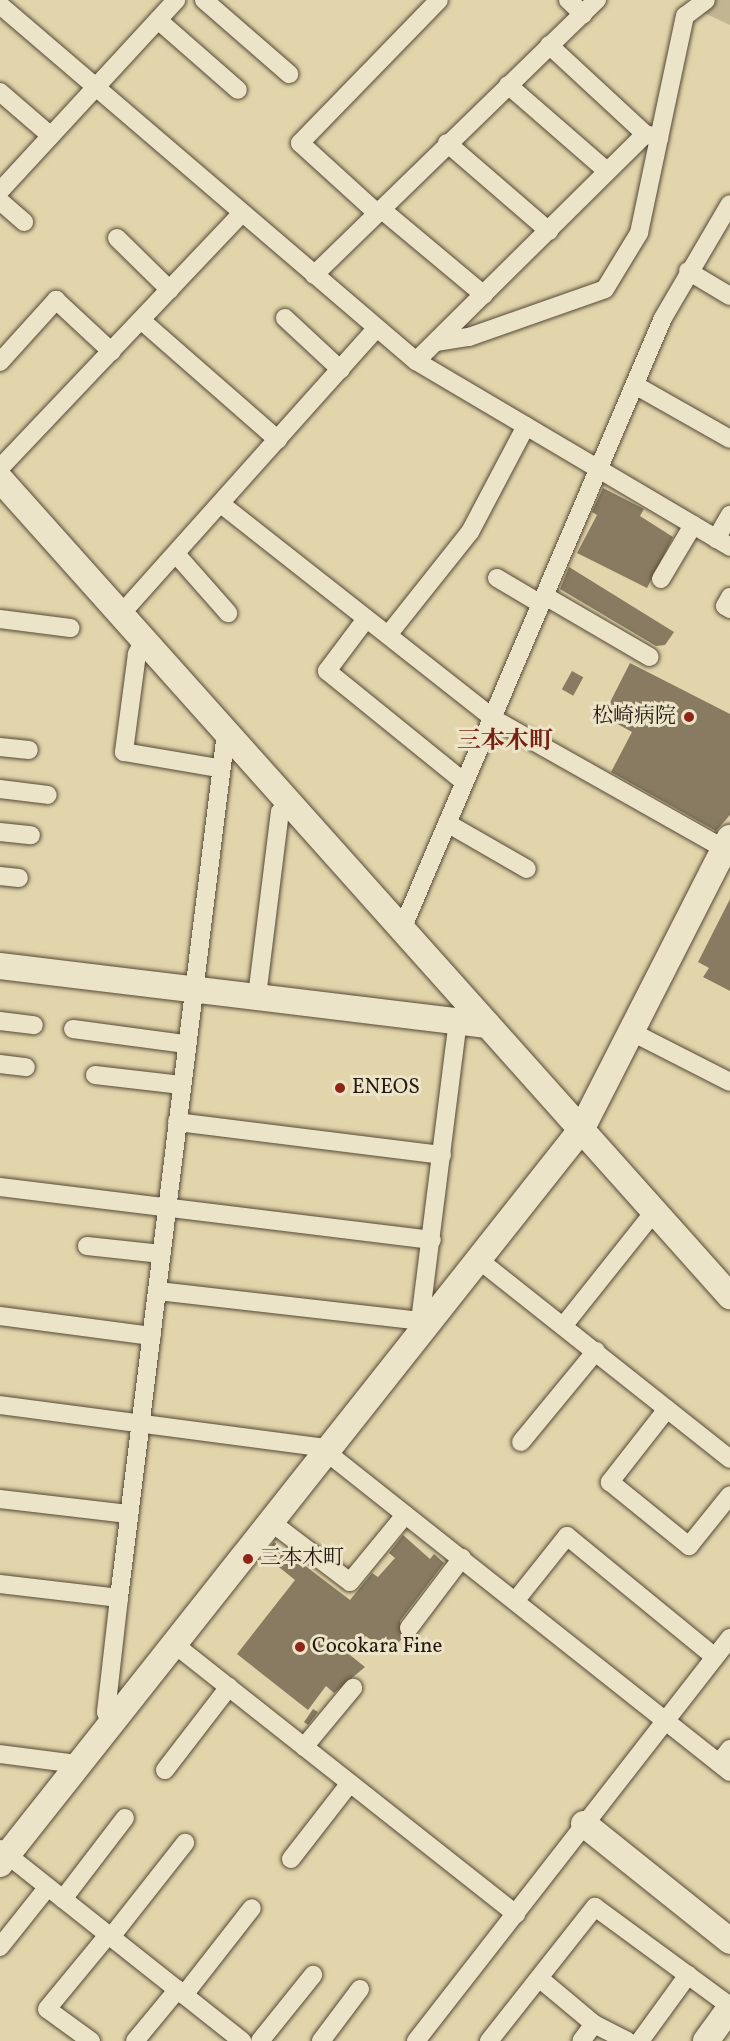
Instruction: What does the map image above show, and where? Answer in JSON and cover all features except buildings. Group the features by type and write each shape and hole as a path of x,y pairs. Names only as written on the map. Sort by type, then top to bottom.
{"street":[{"path":"0,191 176,0"},
{"path":"204,0 289,74"},
{"path":"439,0 300,144 484,295"},
{"path":"568,0 583,14"},
{"path":"314,275 447,143 597,0"},
{"path":"436,342 469,337 605,289 639,233 652,136 685,16 706,0"},
{"path":"0,5 241,214 416,361 723,543 730,515"},
{"path":"158,20 238,90"},
{"path":"549,45 652,136"},
{"path":"508,85 607,171"},
{"path":"0,92 51,136"},
{"path":"416,361 607,171 652,136"},
{"path":"447,143 549,231"},
{"path":"0,201 24,222"},
{"path":"402,929 464,782 494,719 635,385 688,271 730,204"},
{"path":"0,468 241,214"},
{"path":"117,238 170,290"},
{"path":"688,271 730,296"},
{"path":"0,362 56,300 112,352"},
{"path":"285,318 341,370"},
{"path":"141,320 278,440"},
{"path":"121,614 376,329"},
{"path":"635,385 730,439"},
{"path":"388,635 470,532 526,426"},
{"path":"0,479 730,1296"},
{"path":"221,504 494,719 728,846 630,1031 581,1130 479,1260 423,1324 327,1451 3,1855 63,1899 242,2041"},
{"path":"661,579 693,525"},
{"path":"176,554 228,613"},
{"path":"497,578 650,657"},
{"path":"730,597 725,606 730,609"},
{"path":"0,619 70,628"},
{"path":"366,619 327,671 464,782"},
{"path":"144,640 137,654 124,752 219,768"},
{"path":"110,1724 106,1712 118,1598 158,1291 219,768 226,733"},
{"path":"0,747 29,750"},
{"path":"0,789 48,795"},
{"path":"258,996 280,812 288,803"},
{"path":"447,823 527,869"},
{"path":"0,832 31,835"},
{"path":"0,876 19,878"},
{"path":"0,966 487,1025"},
{"path":"0,1021 34,1025"},
{"path":"423,1324 458,1022"},
{"path":"74,1029 186,1044"},
{"path":"630,1031 730,1082"},
{"path":"0,1064 26,1067"},
{"path":"95,1075 181,1085"},
{"path":"177,1122 442,1155"},
{"path":"0,1187 432,1240"},
{"path":"564,1325 654,1212"},
{"path":"87,1246 162,1254"},
{"path":"479,1260 564,1325 730,1459"},
{"path":"158,1291 423,1324"},
{"path":"0,1316 152,1336"},
{"path":"521,1442 596,1351"},
{"path":"0,1405 140,1422 327,1451 665,1720 726,1761"},
{"path":"667,1409 609,1482 689,1546 730,1495"},
{"path":"0,1499 128,1514"},
{"path":"271,1521 350,1582 405,1515"},
{"path":"516,1600 567,1536 715,1657"},
{"path":"409,1628 462,1558"},
{"path":"0,1584 118,1598"},
{"path":"416,2041 730,1638"},
{"path":"174,1644 516,1914"},
{"path":"165,1770 228,1688"},
{"path":"304,1746 353,1688"},
{"path":"0,1754 77,1764"},
{"path":"291,1859 350,1783"},
{"path":"63,1899 125,1818"},
{"path":"584,1824 730,1941"},
{"path":"91,2041 47,2009 185,1843"},
{"path":"0,1947 47,1888"},
{"path":"489,2041 596,1907 730,2007 706,2041"},
{"path":"135,2041 181,1992 252,1908"},
{"path":"260,2041 313,1974"},
{"path":"640,2041 688,1975"},
{"path":"539,1978 594,2024 627,2041"},
{"path":"321,2041 360,1989"},
{"path":"581,2041 594,2024"}],"shaded area":[{"path":"714,0 730,0 730,25 700,11"}],"place":[{"name":"松崎病院","path":"689,717"},
{"name":"ENEOS","path":"340,1088"},
{"name":"三本木町","path":"248,1559"},
{"name":"Cocokara Fine","path":"300,1647"}],"district":[{"name":"三本木町","path":"505,743"}]}
